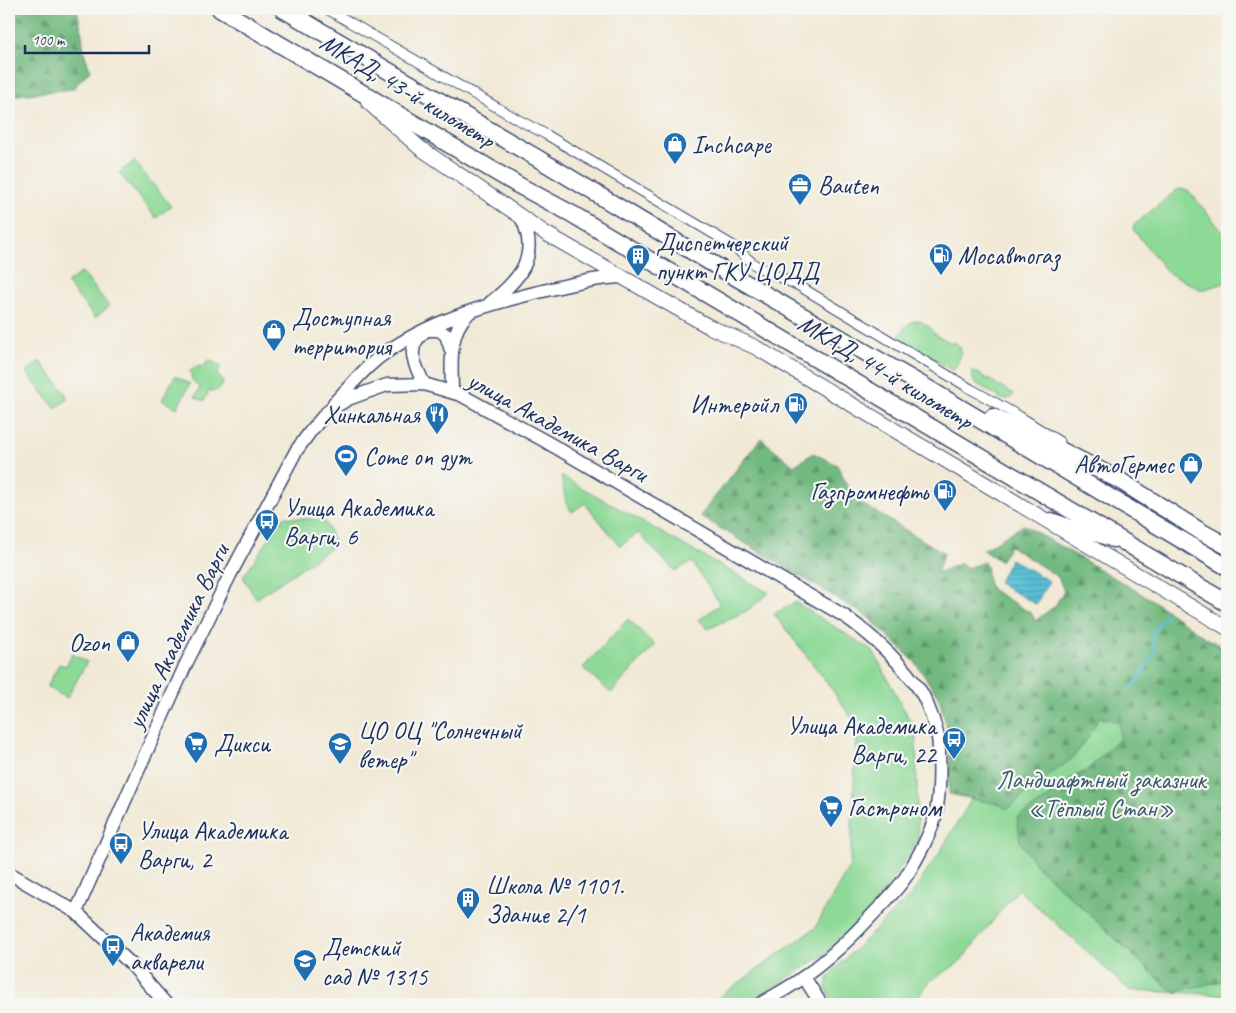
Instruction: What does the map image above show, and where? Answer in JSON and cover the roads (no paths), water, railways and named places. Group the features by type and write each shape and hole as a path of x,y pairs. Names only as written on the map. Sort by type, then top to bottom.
{"highway":[{"name":"МКАД, 43-й километр","path":"220,9 518,184"},
{"name":"МКАД, 43-й километр","path":"283,9 537,158"},
{"name":"МКАД, 44-й километр","path":"537,158 1227,567"},
{"name":"МКАД, 44-й километр","path":"518,184 572,214 1227,603"},
{"path":"927,388 1013,426 1119,480 1227,546"}],"main road":[{"path":"344,82 420,148 522,219 708,326 755,347 1227,628"}],"street":[{"path":"327,9 547,135 732,245 755,265 799,286 955,380 1019,416 1119,480"},
{"path":"319,420 367,367 388,351 426,330 490,303 506,290 523,268 528,256 527,229 522,219"},
{"path":"452,392 452,360 456,330 462,319 470,312 564,286 622,277"},
{"path":"424,384 413,353 413,344 418,336 426,330 439,330 446,335 450,345 452,360"},
{"name":"улица Академика Варги","path":"76,912 147,751 210,616 296,451 319,420 333,408 348,399 387,385 424,384 471,400 846,617 884,647 921,693 938,738 940,768 939,794 935,817 926,840 906,877 887,900 836,950 804,977 760,1004"},
{"path":"1032,512 1138,550"},
{"path":"9,873 76,912 132,965 166,1004"},
{"path":"804,977 821,1004"}],"water":[{"path":"1011,559 1049,581 1036,604 998,583"}],"waterway":[{"path":"1132,688 1154,654 1153,633 1167,613"}],"place":[{"name":"Inchcape","path":"675,165"},
{"name":"Bauten","path":"800,206"},
{"name":"Мосавтогаз","path":"941,276"},
{"name":"Диспетчерский пункт ГКУ ЦОДД","path":"638,277"},
{"name":"Доступная территория","path":"274,352"},
{"name":"Интеройл","path":"796,425"},
{"name":"Хинкальная","path":"437,435"},
{"name":"Come on gym","path":"346,477"},
{"name":"АвтоГермес","path":"1191,485"},
{"name":"Газпромнефть","path":"945,512"},
{"name":"Улица Академика Варги, 6","path":"267,542"},
{"name":"Ozon","path":"128,663"},
{"name":"Улица Академика Варги, 22","path":"954,760"},
{"name":"Дикси","path":"196,764"},
{"name":"ЦО ОЦ \"Солнечный ветер\"","path":"340,765"},
{"name":"Гастроном","path":"831,828"},
{"name":"Улица Академика Варги, 2","path":"121,865"},
{"name":"Школа № 1101. Здание 2/1","path":"468,920"},
{"name":"Академия акварели","path":"113,967"},
{"name":"Детский сад № 1315","path":"305,982"}],"park label":[{"name":"Ландшафтный заказник «Тёплый Стан»","path":"1101,794"}]}
